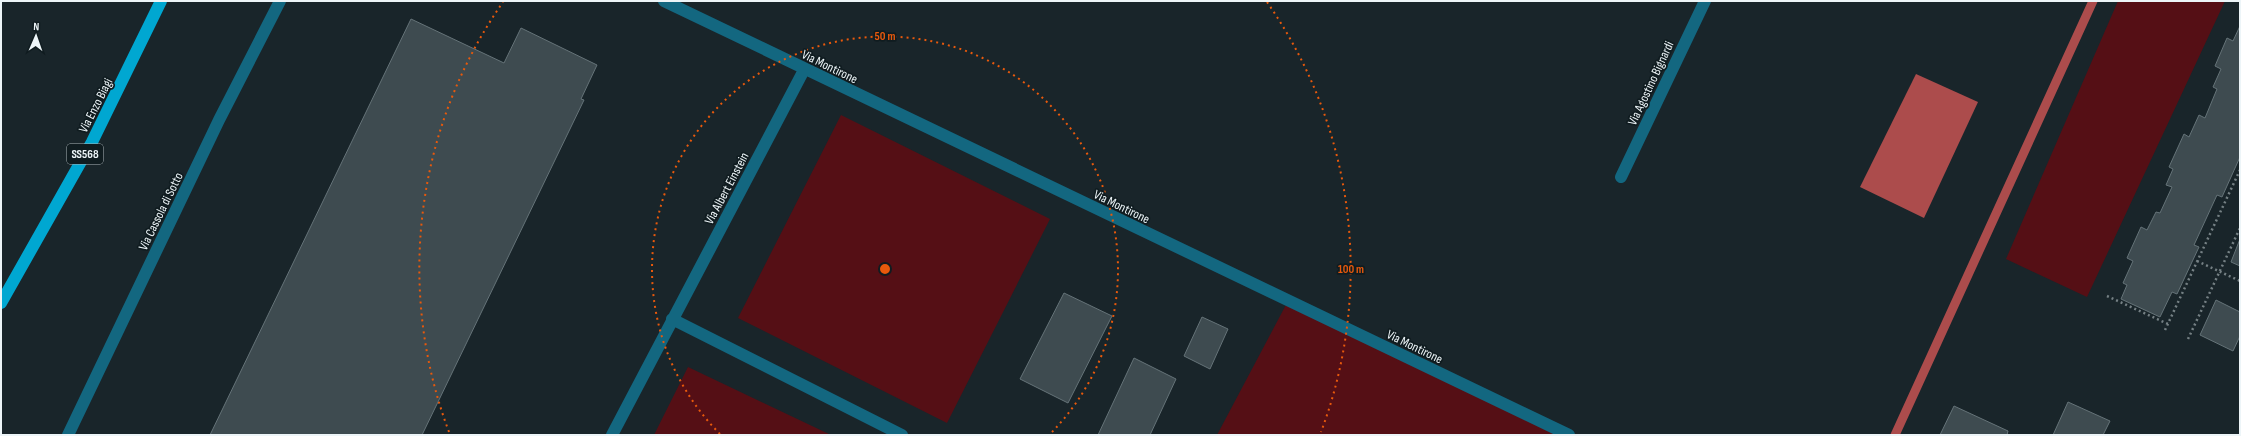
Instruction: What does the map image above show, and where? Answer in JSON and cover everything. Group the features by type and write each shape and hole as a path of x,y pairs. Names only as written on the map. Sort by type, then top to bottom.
{"main road":[{"name":"Via Enzo Biagi","path":"1,303 92,142 161,1"}],"street":[{"name":"Via Cassola di Sotto","path":"68,435 219,120 280,1"},
{"name":"Via Montirone","path":"664,1 804,70 1569,435"},
{"name":"Via Agostino Bignardi","path":"1622,177 1705,1"},
{"name":"Via Albert Einstein","path":"612,435 804,70"},
{"path":"672,319 902,435"}],"path":[{"path":"2165,330 2240,170"},
{"path":"2188,339 2240,228"},
{"path":"2197,261 2240,281"},
{"path":"2107,296 2168,324"}],"shaded area":[{"path":"2118,1 2225,1 2087,297 2006,259"},
{"path":"1916,74 1978,102 1924,218 1860,187"},
{"path":"841,115 1050,219 947,423 738,318"},
{"path":"1288,301 1569,435 1217,435"},
{"path":"688,367 831,435 654,435"}],"building":[{"path":"411,19 504,63 521,28 597,65 581,99 584,100 422,435 210,435"},
{"path":"2240,26 2240,157 2222,197 2217,195 2194,245 2199,247 2177,294 2172,292 2160,317 2121,299 2127,285 2123,283 2133,261 2127,258 2141,227 2147,230 2156,212 2160,213 2172,187 2166,185 2173,169 2169,167 2184,134 2189,137 2199,115 2205,118 2217,89 2213,87 2221,69 2215,66 2227,38 2233,41"},
{"path":"2240,239 2240,266 2231,262"},
{"path":"1064,293 1112,316 1068,403 1020,379"},
{"path":"2216,300 2240,312 2240,336 2233,351 2200,335"},
{"path":"1202,317 1228,329 1210,369 1184,356"},
{"path":"1134,358 1176,379 1150,435 1098,435"},
{"path":"2068,402 2110,421 2103,435 2053,435"},
{"path":"1954,406 2008,431 2007,435 1940,435"}],"waterway":[{"path":"1895,435 2093,1"}]}
